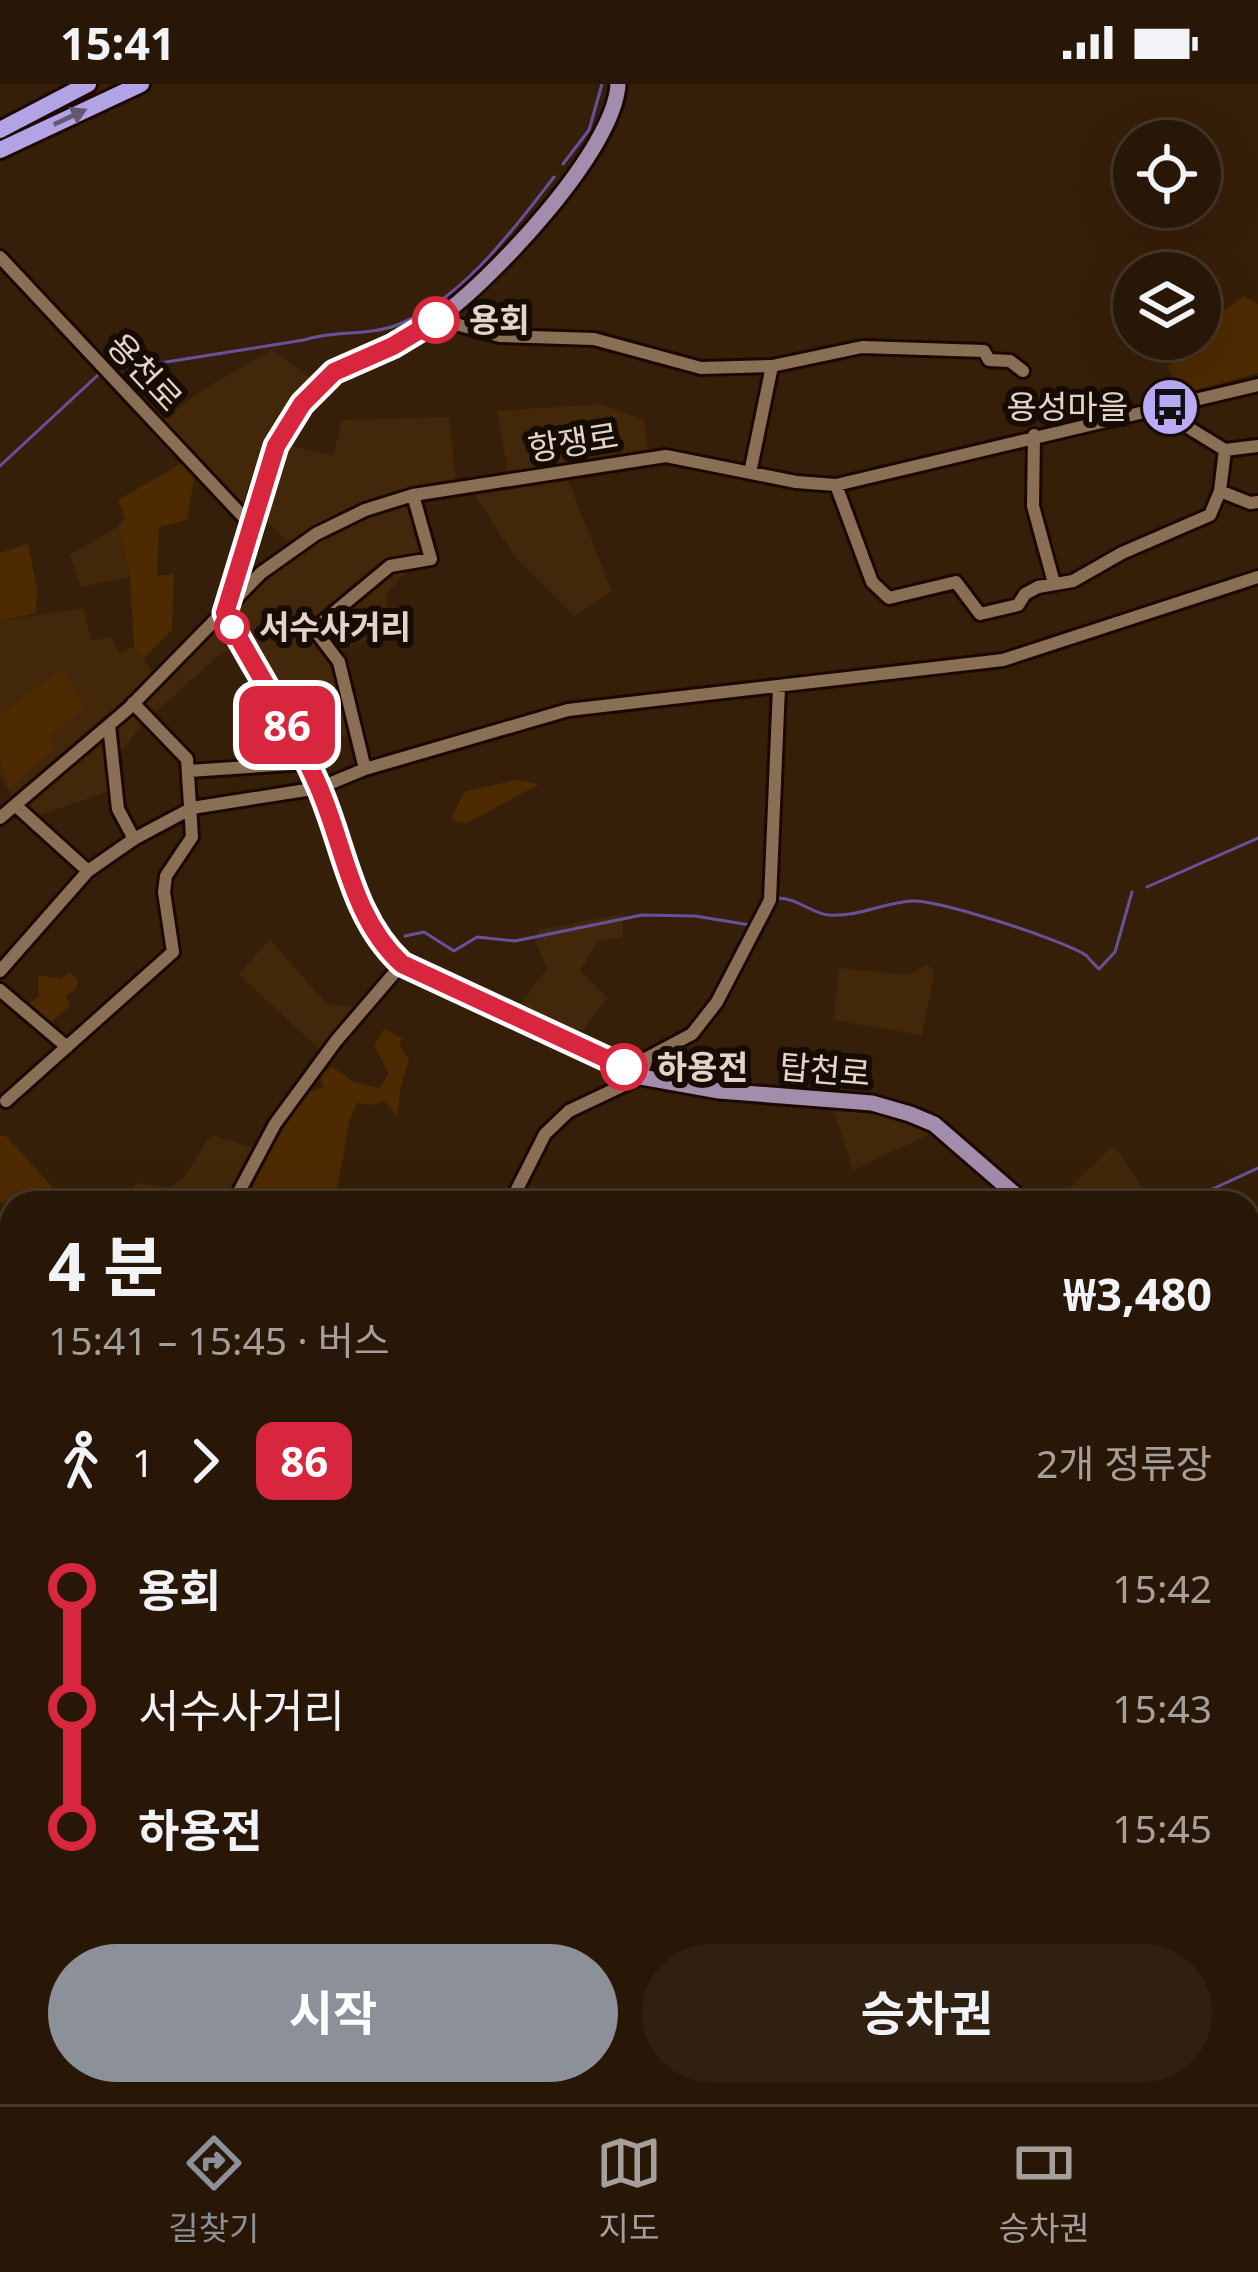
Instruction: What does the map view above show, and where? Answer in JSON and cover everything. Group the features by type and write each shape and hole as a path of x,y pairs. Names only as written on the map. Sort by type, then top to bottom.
{"highway":[{"path":"0,130 88,84"},
{"path":"0,150 141,84"}],"main road":[{"path":"225,613 276,446 302,404 334,372 393,346 436,320 472,290 559,196 606,131 618,84"},
{"name":"탑천로","path":"225,613 320,788 361,906 384,948 402,964 641,1077 719,1091 839,1099 893,1108 934,1124 1011,1191"}],"street":[{"name":"용천로","path":"0,257 250,524"},
{"path":"436,320 500,336 594,339 701,368 772,366 862,347 920,347 984,351 989,360 1010,362 1023,371"},
{"path":"750,473 772,366"},
{"name":"항쟁로","path":"0,818 133,704 261,573 316,534 365,510 413,496 666,456 836,484 1258,385"},
{"path":"1158,410 1225,450 1258,446"},
{"path":"1034,435 1033,506 1054,583"},
{"path":"836,484 872,582 889,598 956,582 980,614 1018,605 1038,586 1073,581 1122,553 1198,524 1210,515 1220,491 1225,450"},
{"path":"1220,491 1258,502"},
{"path":"365,769 338,662 314,629 390,566 431,559 413,496"},
{"path":"0,971 88,871 192,808 320,788 365,769 568,710 1004,660 1258,577"},
{"path":"516,1191 545,1134 568,1112 641,1077 647,1058 692,1034 718,1002 770,900 779,687"},
{"path":"6,1101 173,952 164,892 166,876 192,837 189,772 187,760 133,704"},
{"path":"109,725 118,809 134,839"},
{"path":"189,772 308,763"},
{"path":"15,806 88,871"},
{"path":"239,1191 274,1124 402,964"},
{"path":"0,990 67,1047"}],"shaded area":[{"path":"1243,296 1258,304 1258,373 1186,393 1167,368 1173,360 1221,360 1221,313"},
{"path":"272,350 313,380 267,448 246,508 162,421 205,388"},
{"path":"600,404 645,420 648,453 508,473 497,411"},
{"path":"449,417 456,483 372,499 288,541 261,517 290,446 333,455 342,420"},
{"path":"184,462 195,472 187,520 159,527 157,576 174,574 172,630 143,659 134,647 130,577 119,526 125,518 118,500"},
{"path":"565,473 612,591 574,616 515,557 471,489"},
{"path":"408,502 421,555 387,593 386,633 342,649 352,734 303,745 230,614 256,584 307,545"},
{"path":"119,526 130,577 81,587 70,555"},
{"path":"28,544 37,589 36,613 0,621 0,553"},
{"path":"83,608 91,641 112,637 119,653 134,647 154,674 12,795 0,776 0,621"},
{"path":"218,623 236,646 219,655 146,721 109,765 112,790 35,817 23,806"},
{"path":"62,670 85,707 49,737 56,747 10,787 0,759 0,714"},
{"path":"515,780 539,784 467,823 451,820 464,792"},
{"path":"623,914 623,937 597,942 580,971 608,998 577,1036 516,1009 547,969 535,940 540,930"},
{"path":"270,940 327,1004 352,1007 323,1052 238,974"},
{"path":"925,965 935,969 922,1035 833,1020 839,968 909,975"},
{"path":"70,972 78,980 76,989 66,996 70,1006 47,1026 25,1006 39,996 38,975 61,979"},
{"path":"384,1029 402,1038 399,1045 409,1059 398,1116 383,1100 374,1105 357,1103 349,1121 337,1191 251,1191 267,1148 267,1123 287,1099 324,1087 320,1075 332,1067 353,1082 379,1088 389,1074 374,1045"},
{"path":"832,1105 863,1106 911,1120 932,1133 853,1170"},
{"path":"211,1135 254,1148 232,1191 131,1191 137,1183 170,1188 185,1176"},
{"path":"0,1136 6,1136 57,1191 0,1191"},
{"path":"1114,1145 1144,1191 1066,1191"}],"waterway":[{"path":"563,164 589,130 602,84"},
{"path":"111,363 122,369 397,325 465,281 554,177"},
{"path":"0,466 99,374"},
{"path":"1147,887 1258,838"},
{"path":"778,898 829,915 911,901 946,906 1053,940 1087,956 1099,969 1115,952 1132,892"},
{"path":"405,936 424,932 454,951 477,937 515,941 642,915 695,916 750,925"},
{"path":"1208,1191 1258,1168"}],"bus line":[{"name":"86","path":"436,320 393,346 334,372 302,404 276,446 225,613 320,788 347,871 384,948 402,964 452,989 624,1067"}],"place":[{"name":"용회","path":"436,320"},
{"name":"용성마을","path":"1170,407"},
{"name":"서수사거리","path":"232,627"},
{"name":"하용전","path":"624,1067"}]}
